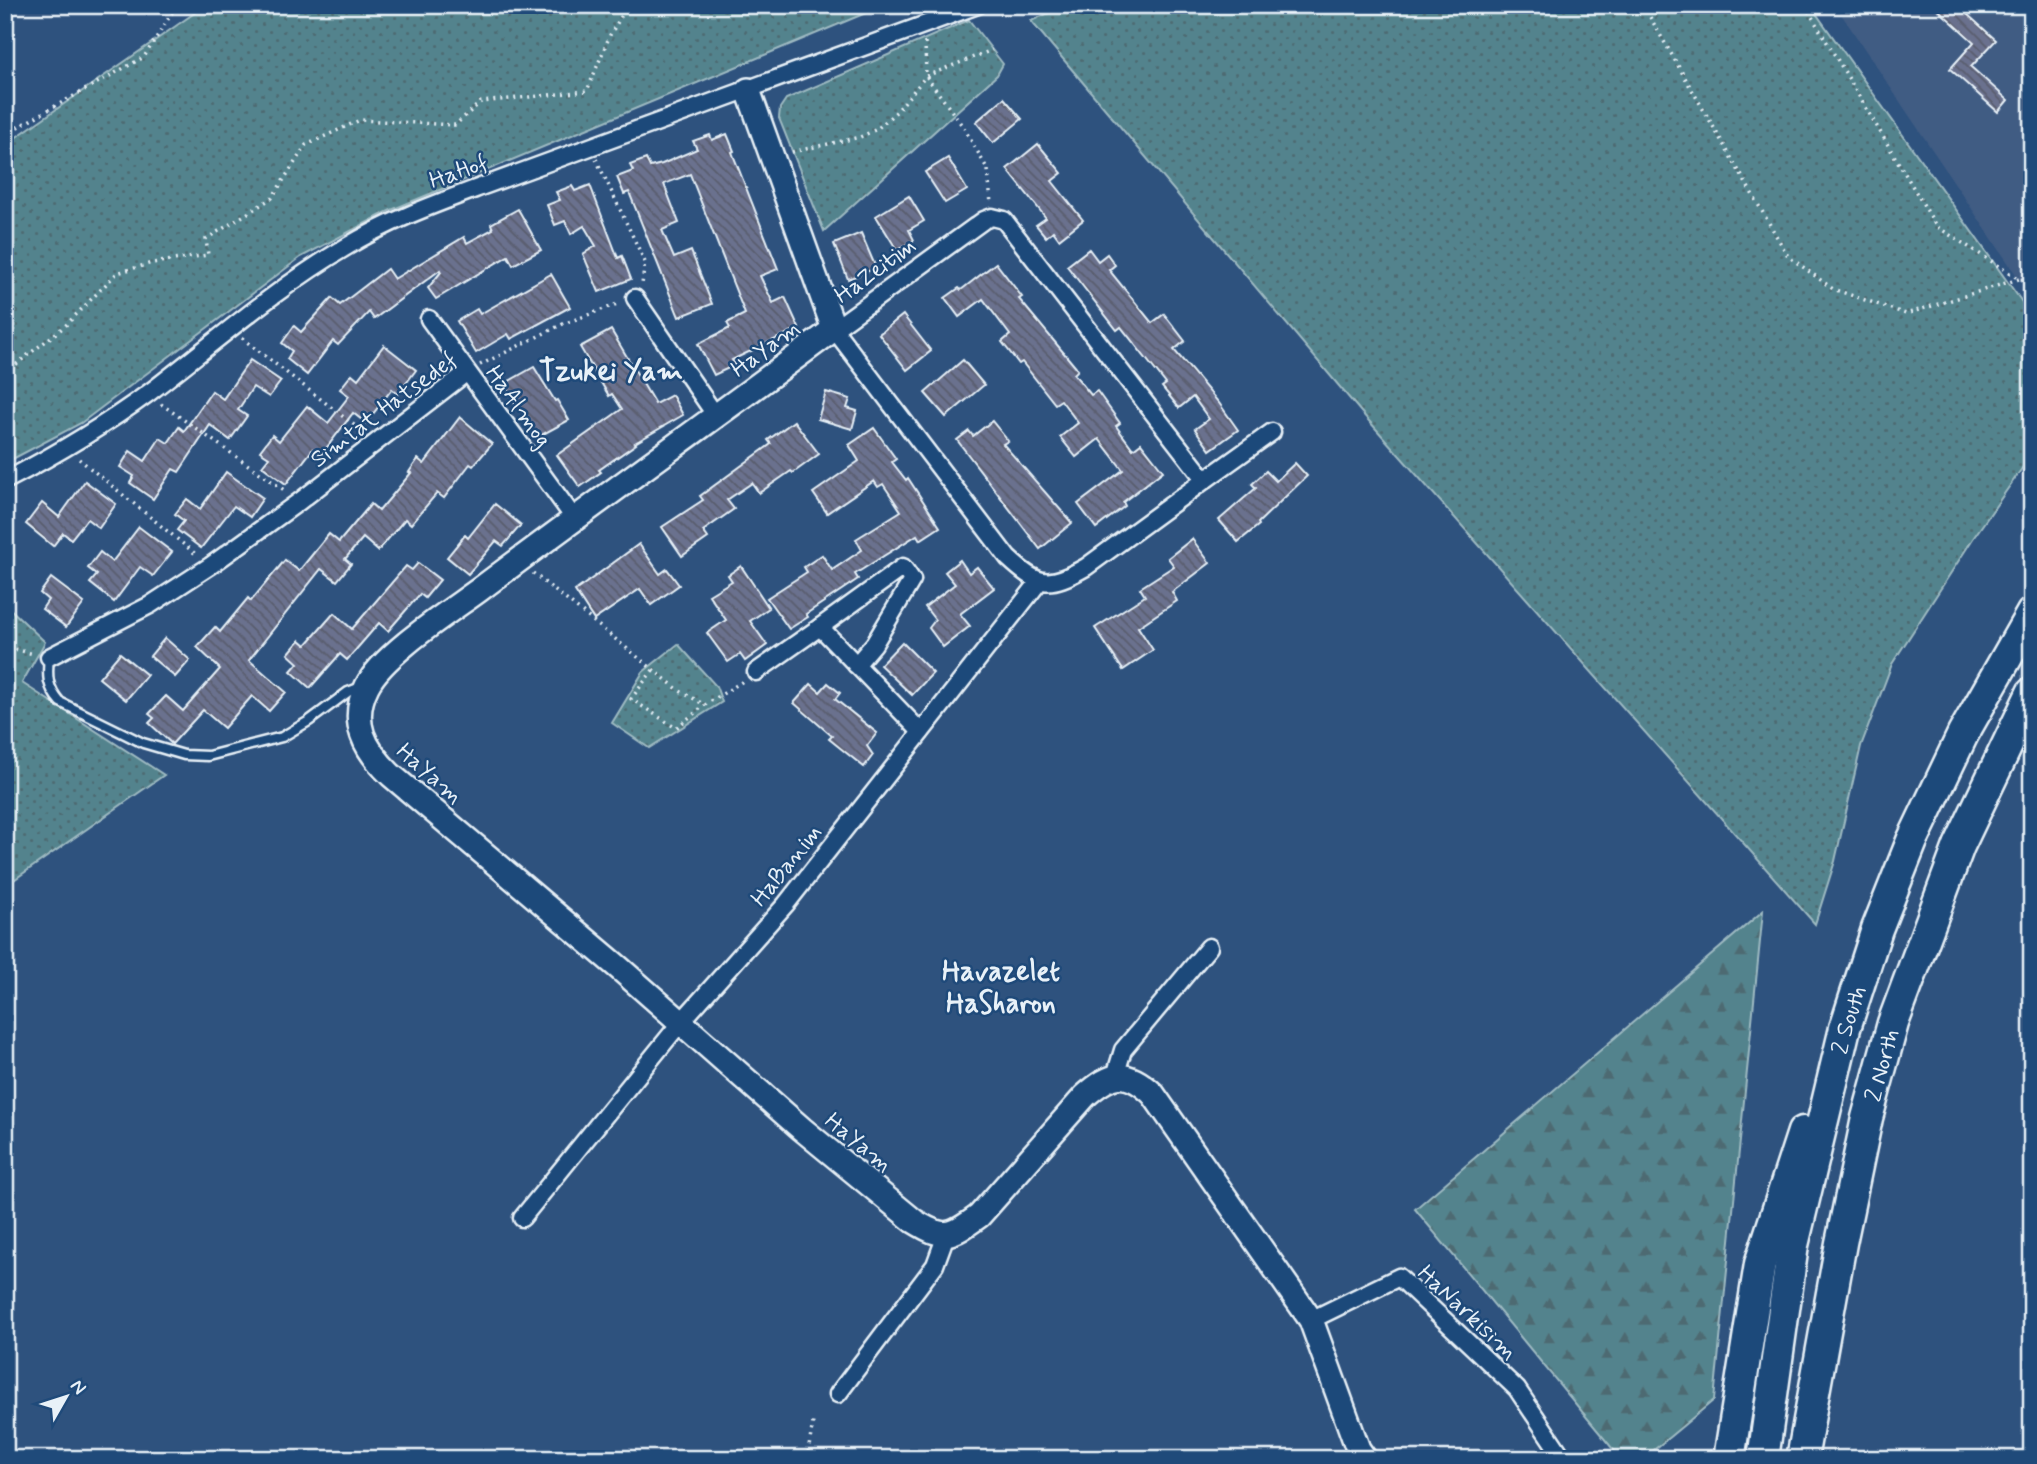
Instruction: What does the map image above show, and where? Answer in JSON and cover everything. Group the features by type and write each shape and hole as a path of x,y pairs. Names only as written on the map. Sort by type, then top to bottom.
{"highway":[{"name":"2 South","path":"1763,1459 1793,1245 1845,1028 1877,929 1912,841 1963,734 2032,612"},
{"name":"2 North","path":"1803,1453 1862,1143 1893,1023 1959,846 2032,693"},
{"path":"1729,1459 1760,1264 1799,1140 1845,1028"}],"street":[{"name":"HaHof","path":"5,481 66,448 147,394 320,263 374,231 422,209 978,5"},
{"name":"HaYam","path":"748,90 834,329 574,518 395,653 368,685 360,722 363,739 373,758 435,813 681,1022 802,1129 914,1221 930,1231 946,1235"},
{"name":"HaZeitim","path":"992,217 984,219 834,329 1008,558 1023,572 1040,582"},
{"path":"992,217 1004,220 1205,480"},
{"path":"635,298 716,416"},
{"name":"HaAlmog","path":"429,319 574,518"},
{"name":"Simtat Hatsedef","path":"49,657 150,605 210,566 300,501 466,373"},
{"path":"1040,582 1068,577 1086,567 1272,432"},
{"path":"756,673 904,566 912,580 874,644 856,665"},
{"name":"HaBanim","path":"522,1217 681,1022 786,904 1040,582"},
{"path":"820,627 921,732"},
{"path":"1115,1076 1123,1050 1209,947"},
{"path":"838,1394 935,1265 946,1235 963,1228 979,1216 1085,1096 1115,1076 1129,1076 1153,1094 1311,1320 1358,1449 1365,1459"},
{"name":"HaNarkisim","path":"1311,1320 1399,1277 1517,1389 1564,1459"}],"lane":[{"path":"49,657 47,678 51,691 60,702 143,743 184,755 208,756 282,737 348,692 368,685"}],"path":[{"path":"5,134 144,57 177,5"},
{"path":"5,373 65,326 117,273 208,255 206,239 272,198 306,145 360,120 455,125 481,102 587,91 610,35 628,5"},
{"path":"1643,5 1788,256 1833,289 1906,314 2020,279 2032,280"},
{"path":"1805,5 1936,226 2020,279"},
{"path":"925,26 926,76 964,128 988,170 992,217"},
{"path":"772,157 860,137 877,129 897,111 926,76 992,50"},
{"path":"591,147 645,262 644,281 635,298"},
{"name":"Simtat Hatsedef","path":"466,373 563,324 635,298"},
{"path":"230,329 376,442"},
{"path":"147,394 300,501"},
{"path":"66,448 210,566"},
{"path":"518,561 680,691 705,705"},
{"path":"5,658 14,649 49,657"},
{"path":"653,670 631,699 676,728 705,705 756,673"},
{"path":"807,1459 813,1422"}],"shaded area":[{"path":"1835,5 2032,5 2032,280 2019,279"}],"green space":[{"path":"206,5 885,5 389,211 301,257 81,423 5,463 5,145"},
{"path":"1066,5 1810,5 2032,316 2032,454 1974,537 1892,664 1861,746 1835,861 1815,924 1361,412 1031,21"},
{"path":"969,20 1003,64 997,75 824,231 779,118 780,108 786,99"},
{"path":"5,604 45,642 22,683 164,775 5,886"},
{"path":"678,644 716,686 722,702 649,748 612,723 643,672"},
{"path":"1763,911 1714,1400 1643,1459 1621,1459 1415,1209"}],"building":[{"path":"1933,5 1957,5 1996,40 1971,67 2008,100 1998,112 1950,69 1974,42"},
{"path":"1004,98 1022,119 993,143 976,122"},
{"path":"727,134 778,269 760,276 773,303 785,297 799,328 732,360 735,365 714,375 698,344 730,328 727,323 745,314 690,174 664,184 679,223 662,230 674,258 691,251 712,304 679,317 629,192 624,194 617,177 633,171 630,165 646,159 650,167 662,164 697,149 693,141 710,135 712,140"},
{"path":"1038,144 1062,173 1052,181 1083,220 1059,239 1053,231 1046,237 1036,225 1046,218 1007,169"},
{"path":"948,158 967,190 945,203 925,172"},
{"path":"590,185 618,258 622,256 631,279 599,292 583,254 596,246 584,226 571,234 565,221 555,225 547,205 560,200 556,192 572,186 575,191"},
{"path":"909,196 924,221 909,230 914,240 897,250 876,216"},
{"path":"518,209 541,250 513,265 508,256 436,299 428,288 440,270 374,319 369,312 338,345 333,341 307,375 287,359 292,351 282,343 294,326 301,332 332,298 340,305 387,269 394,279 464,237 467,243 493,229 491,224"},
{"path":"861,233 876,268 848,279 834,244"},
{"path":"1089,249 1098,261 1107,254 1115,265 1109,270 1152,323 1164,314 1185,341 1174,350 1238,430 1210,450 1195,429 1209,419 1193,397 1179,408 1162,387 1166,384 1121,327 1117,330 1067,266"},
{"path":"996,263 1022,297 1019,299 1078,370 1074,374 1091,395 1097,391 1120,423 1116,426 1133,449 1141,443 1163,471 1123,502 1125,506 1096,528 1078,504 1123,470 1099,439 1076,457 1060,437 1078,423 1061,400 1055,404 1022,362 1019,364 1002,342 1010,335 983,299 959,317 945,298 959,288 961,290"},
{"path":"551,274 570,307 511,339 508,334 476,353 457,321 477,309 480,314"},
{"path":"903,315 931,351 907,370 879,334"},
{"path":"611,330 655,404 672,395 683,415 635,443 580,487 557,455 622,409 612,394 609,396 580,347"},
{"path":"384,345 416,370 398,394 392,389 366,423 353,413 321,455 313,449 286,484 262,466 269,457 260,451 272,435 279,441 307,406 328,423 349,396 340,389 352,374 358,379"},
{"path":"250,360 281,381 269,397 253,387 238,410 247,416 230,440 210,425 179,472 173,469 153,499 130,483 134,476 120,467 130,451 145,461 160,438 168,443 179,427 184,431 212,391 223,399"},
{"path":"963,360 984,385 946,417 925,393"},
{"path":"534,367 569,420 538,437 504,384"},
{"path":"826,392 850,399 847,408 857,411 852,429 818,419"},
{"path":"460,417 492,444 473,466 470,464 444,498 437,493 411,524 405,519 378,551 363,538 345,559 351,564 337,581 321,569 249,660 286,692 269,711 252,696 224,728 203,710 172,744 149,723 154,718 149,714 166,696 183,711 220,669 197,647 215,627 220,632 248,598 251,601 285,560 299,571 329,534 339,542 371,504 379,511 411,473 409,472 418,459 424,464"},
{"path":"794,421 819,454 759,493 752,483 727,500 734,509 703,531 708,538 682,556 662,527 703,500 700,496 771,444 768,440"},
{"path":"992,421 1008,441 1003,444 1072,523 1040,549 957,440 969,431 973,436"},
{"path":"874,428 896,459 892,462 906,480 908,478 940,527 920,540 917,535 855,574 858,579 806,614 808,617 789,629 767,598 807,572 804,567 822,555 832,570 862,550 856,539 901,511 883,484 878,487 874,481 827,513 813,493 859,461 849,445"},
{"path":"1295,463 1307,476 1258,523 1259,525 1238,542 1219,520 1256,488 1252,484 1266,471 1276,481"},
{"path":"226,472 263,498 250,517 234,506 201,548 177,530 184,521 175,514 187,499 200,509"},
{"path":"85,481 116,504 99,528 87,519 71,539 63,533 53,546 26,524 42,503 59,517"},
{"path":"495,504 521,525 503,546 496,541 468,574 447,557 465,535 468,538"},
{"path":"139,527 172,552 153,576 140,567 114,602 90,583 97,575 88,568 100,552 112,562"},
{"path":"1192,539 1210,563 1172,592 1177,601 1138,627 1153,650 1123,670 1095,628 1145,596 1140,588 1174,566 1168,558"},
{"path":"639,544 660,574 667,569 679,585 651,605 640,589 594,620 575,591"},
{"path":"960,560 969,573 977,567 994,588 960,614 970,626 943,647 929,628 935,620 925,607 955,584 945,572"},
{"path":"418,563 440,580 425,598 420,594 388,631 379,623 347,660 340,654 310,688 291,671 298,663 288,654 300,640 306,645 334,613 352,629 406,566 412,570"},
{"path":"741,566 769,608 750,621 767,645 745,661 740,654 728,662 707,633 726,620 709,595 732,581 728,575"},
{"path":"51,578 84,603 66,627 42,609 48,600 40,593"},
{"path":"165,638 190,660 175,677 150,656"},
{"path":"902,642 933,673 912,695 880,665"},
{"path":"120,653 147,675 126,700 99,678"},
{"path":"828,683 840,693 835,699 877,733 867,746 873,755 864,767 829,739 832,736 794,703 811,684 820,692"}],"district":[{"name":"Tzukei Yam","path":"611,370"},
{"name":"Havazelet HaSharon","path":"1001,986"}]}
